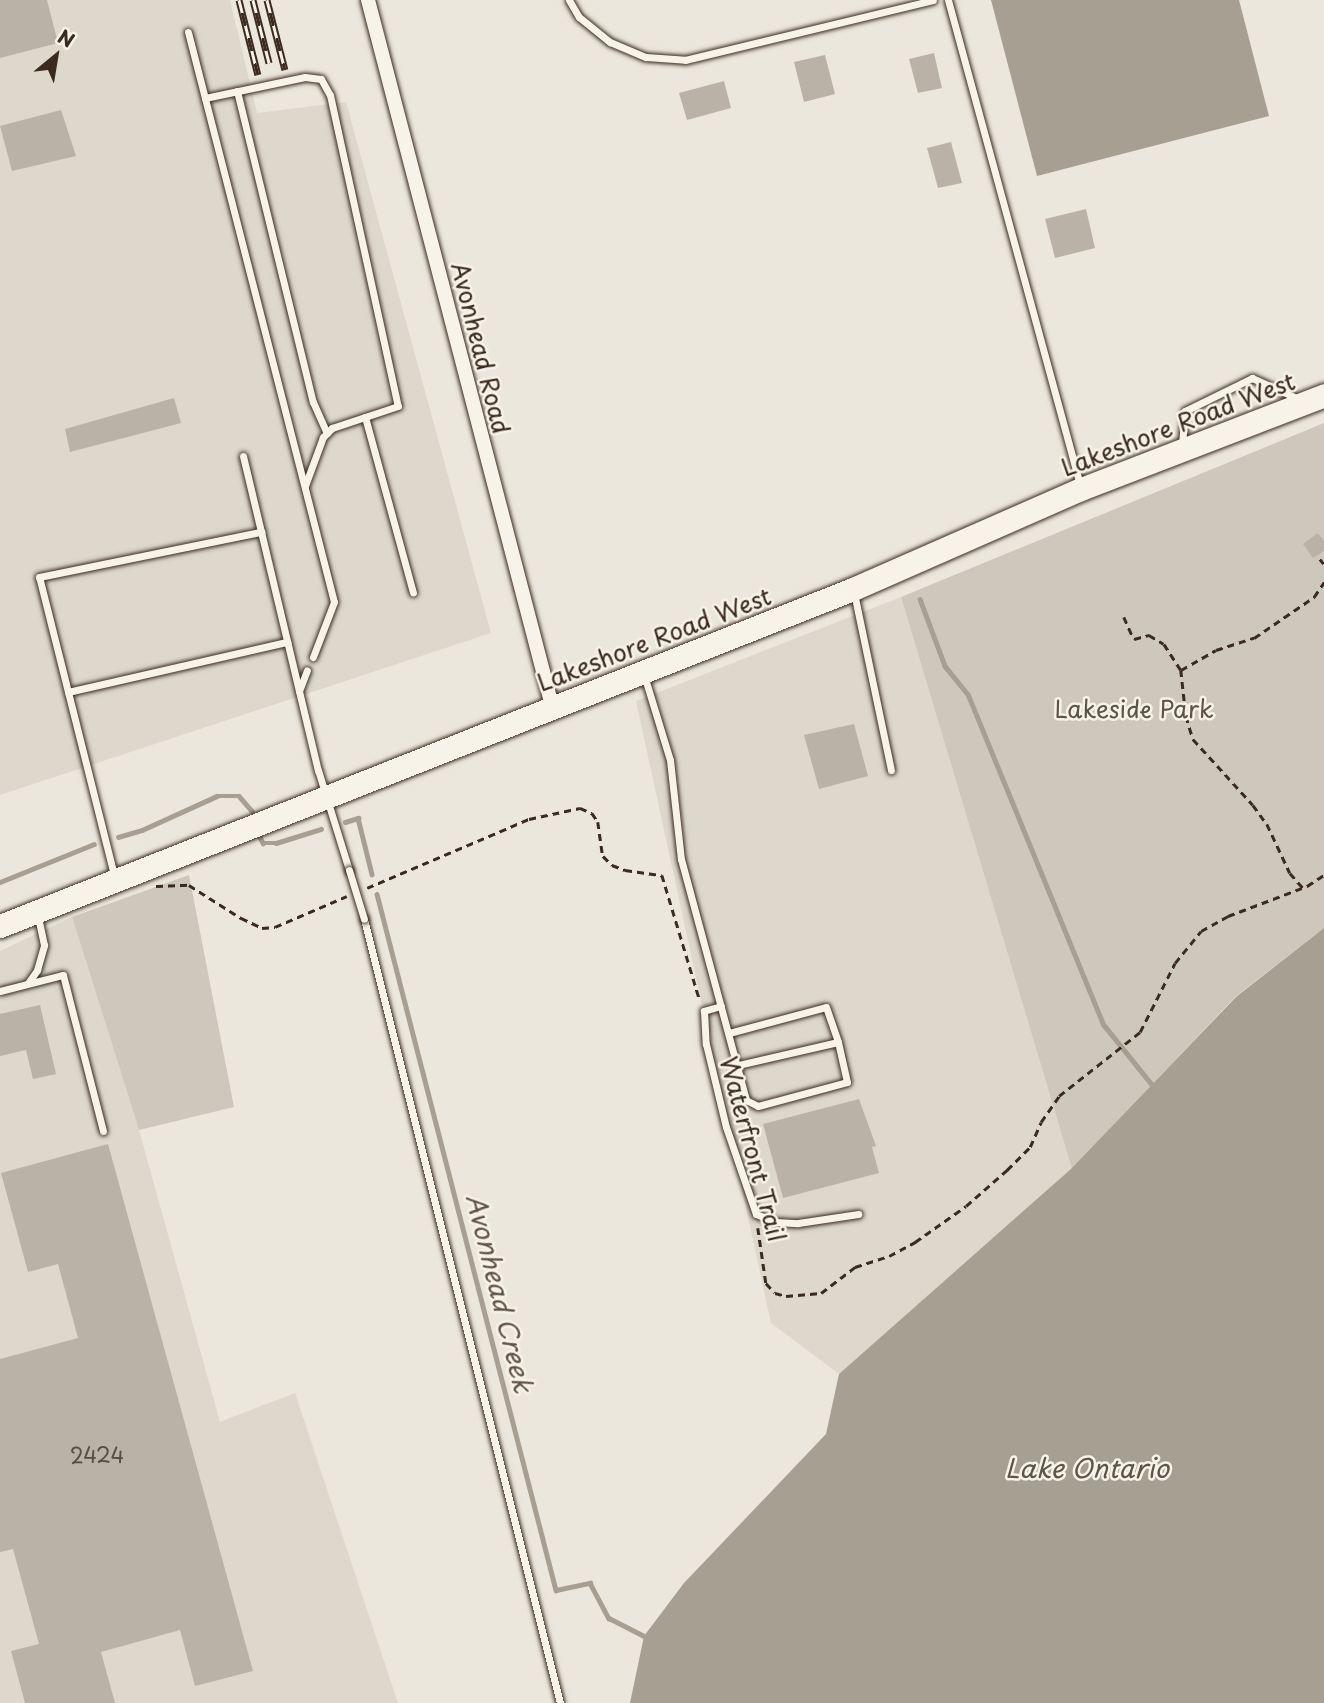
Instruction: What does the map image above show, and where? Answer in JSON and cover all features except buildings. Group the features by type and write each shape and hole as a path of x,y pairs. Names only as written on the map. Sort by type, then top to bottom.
{"main road":[{"name":"Lakeshore Road West","path":"0,926 853,589 1081,489 1315,399"}],"street":[{"name":"Avonhead Road","path":"368,0 552,706"}],"lane":[{"path":"569,0 579,17 610,42 646,57 685,60 933,0"},
{"path":"948,0 1081,489"},
{"path":"188,32 334,602 313,657"},
{"path":"205,98 305,77 321,79 330,95 398,406 332,428 327,433 305,487"},
{"path":"237,91 313,402 327,433"},
{"path":"1182,448 1185,411 1252,378 1315,399"},
{"path":"365,417 413,593"},
{"path":"243,456 318,770 328,795 364,919 560,1703"},
{"path":"115,879 39,577 261,532"},
{"path":"853,589 891,770"},
{"path":"68,692 287,642"},
{"path":"299,692 307,670"},
{"path":"643,671 670,760 681,859 746,1100 758,1106 846,1083 838,1042 826,1007 729,1034"},
{"path":"27,984 37,970 44,945 37,911"},
{"path":"0,991 63,975 103,1131"},
{"path":"704,1011 721,1006"},
{"name":"Waterfront Trail","path":"704,1011 706,1044 726,1127 756,1214"},
{"path":"738,1065 838,1042"},
{"path":"756,1214 776,1222 798,1223 858,1214"}],"path":[{"path":"1320,559 1324,564"},
{"path":"1181,670 1216,650 1254,638 1314,597 1324,582"},
{"path":"1124,617 1134,639 1149,635 1164,644 1181,670 1186,716 1193,739 1253,805 1267,824 1290,873 1303,888"},
{"path":"365,889 529,819 580,808 592,813 598,822 603,856 612,865 625,870 662,875 704,1011"},
{"name":"Waterfront Trail","path":"756,1214 766,1283 775,1293 786,1296 821,1293 855,1267 889,1256 915,1242 966,1206 1030,1147 1041,1122 1059,1096 1105,1063 1140,1032 1175,963 1201,931 1228,916 1303,888 1324,874"},
{"path":"158,886 190,885 241,919 262,928 275,927 352,894"}],"shaded area":[{"path":"0,0 230,0 257,113 346,102 491,633 0,795"},
{"path":"901,597 1072,1169 839,1374 771,1323 636,701"},
{"path":"72,917 139,1130 220,1422 295,1393 398,1703 0,1703 0,951"}],"green space":[{"name":"Lakeside Park","path":"1324,423 1324,928 1236,996 1072,1169 901,597"},
{"path":"189,875 234,1107 139,1130 72,917"}],"water":[{"path":"991,0 1239,0 1269,116 1037,176"},
{"name":"Lake Ontario","path":"1324,928 1324,1703 630,1703 644,1636 684,1583 826,1434 839,1374 1071,1169 1237,996"}],"waterway":[{"path":"920,599 945,666 968,694 1104,1025 1154,1087"},
{"name":"Avonhead Creek","path":"118,837 142,830 217,796 239,796 252,811"},
{"name":"Avonhead Creek","path":"345,822 358,818 372,874"},
{"name":"Avonhead Creek","path":"260,837 263,843 276,843 321,829"},
{"name":"Avonhead Creek","path":"0,882 94,844"},
{"name":"Avonhead Creek","path":"377,894 556,1590 590,1583 609,1618 644,1636"}],"railway":[{"path":"239,0 258,75"},
{"path":"253,0 269,63"},
{"path":"267,0 285,70"}]}
